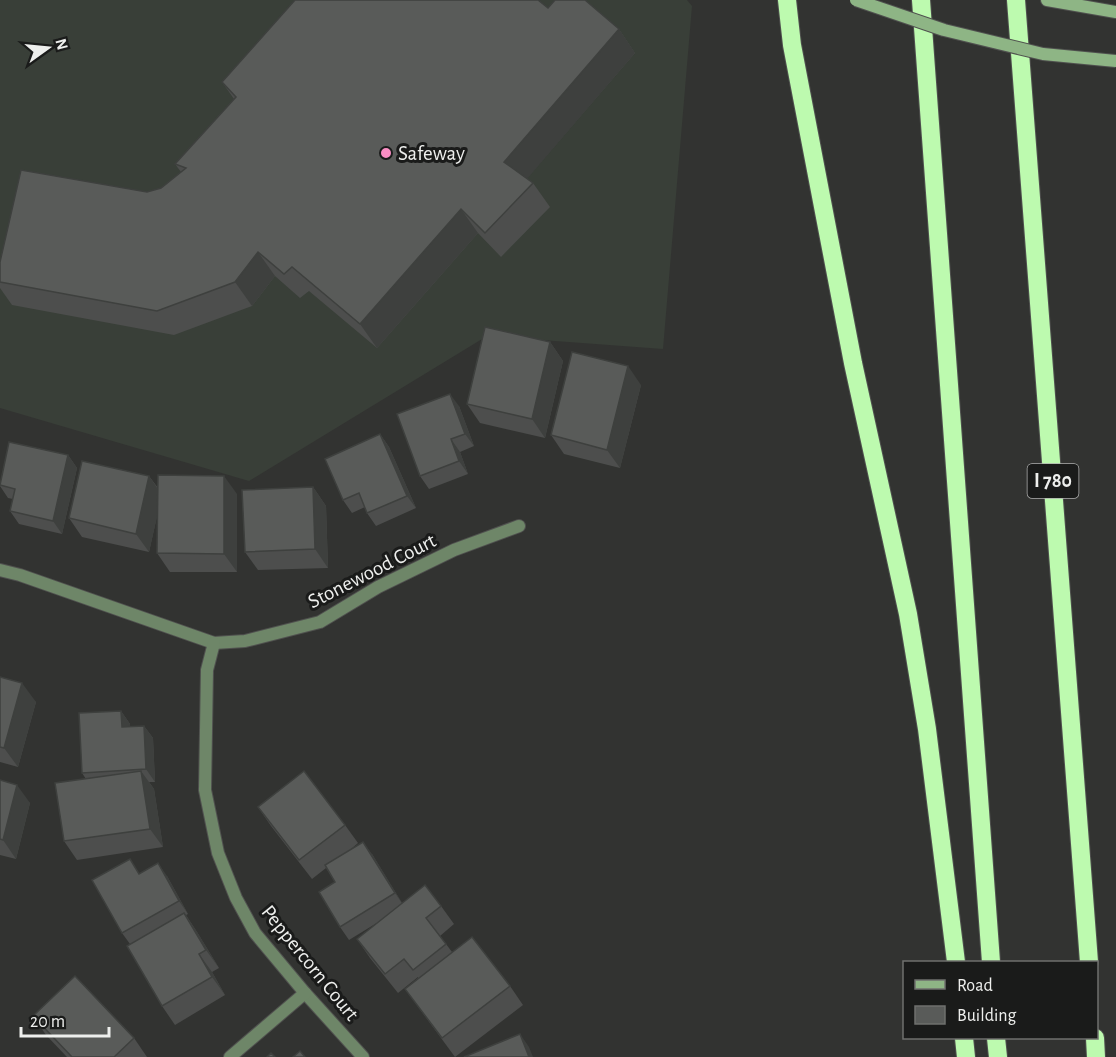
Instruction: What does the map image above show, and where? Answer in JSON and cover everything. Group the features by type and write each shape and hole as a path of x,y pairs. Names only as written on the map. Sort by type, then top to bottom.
{"highway":[{"path":"787,0 792,45 853,363 908,614 927,729 956,961"},
{"path":"921,0 991,961"},
{"name":"I 780","path":"1016,0 1089,961"},
{"path":"964,1039 966,1057"},
{"path":"996,1039 998,1057"},
{"path":"1095,1039 1096,1057"}],"main road":[{"path":"856,0 945,30 1032,51 1116,61"},
{"path":"1047,0 1116,12"}],"street":[{"name":"Stonewood Court","path":"0,570 214,643 246,641 320,622 378,587 445,555 519,526"},
{"name":"Peppercorn Court","path":"214,643 207,670 206,790 218,853 236,898 255,933 363,1057"},
{"path":"230,1057 305,993"}],"shaded area":[{"path":"0,0 687,0 692,6 663,349 487,336 249,481 0,408"}],"building":[{"name":"Safeway","path":"295,0 538,0 548,8 555,0 585,0 619,29 504,162 533,183 485,233 461,209 360,324 292,267 284,274 258,252 235,282 157,311 0,282 0,262 21,170 147,192 161,188 186,168 175,164 236,97 222,82"},
{"path":"485,327 550,342 532,419 467,404"},
{"path":"572,352 628,366 607,450 551,435"},
{"path":"450,394 465,434 451,439 459,461 420,476 397,414"},
{"path":"380,434 407,496 367,513 359,493 343,500 325,459"},
{"path":"9,442 68,455 53,521 10,511 15,489 0,485"},
{"path":"82,461 149,476 136,534 69,518"},
{"path":"158,475 224,476 224,554 157,553"},
{"path":"313,487 315,549 245,552 242,490"},
{"path":"0,677 22,683 4,748 0,747"},
{"path":"121,711 122,727 144,726 146,769 82,773 79,713"},
{"path":"141,771 150,829 64,841 55,783"},
{"path":"304,771 345,825 299,860 258,807"},
{"path":"0,780 17,785 3,840 0,839"},
{"path":"363,842 395,893 340,927 319,892 335,882 325,865"},
{"path":"130,859 139,874 158,863 179,901 122,933 92,880"},
{"path":"425,885 441,906 426,918 446,944 413,970 404,959 385,974 357,939"},
{"path":"184,913 206,950 199,954 212,977 162,1006 127,946"},
{"path":"472,937 510,986 442,1038 405,989"},
{"path":"75,976 134,1038 114,1057 72,1057 33,1016"},
{"path":"520,1034 529,1057 464,1057"},
{"path":"300,1051 305,1057 293,1057"}],"place":[{"name":"Safeway","path":"386,153"}]}
